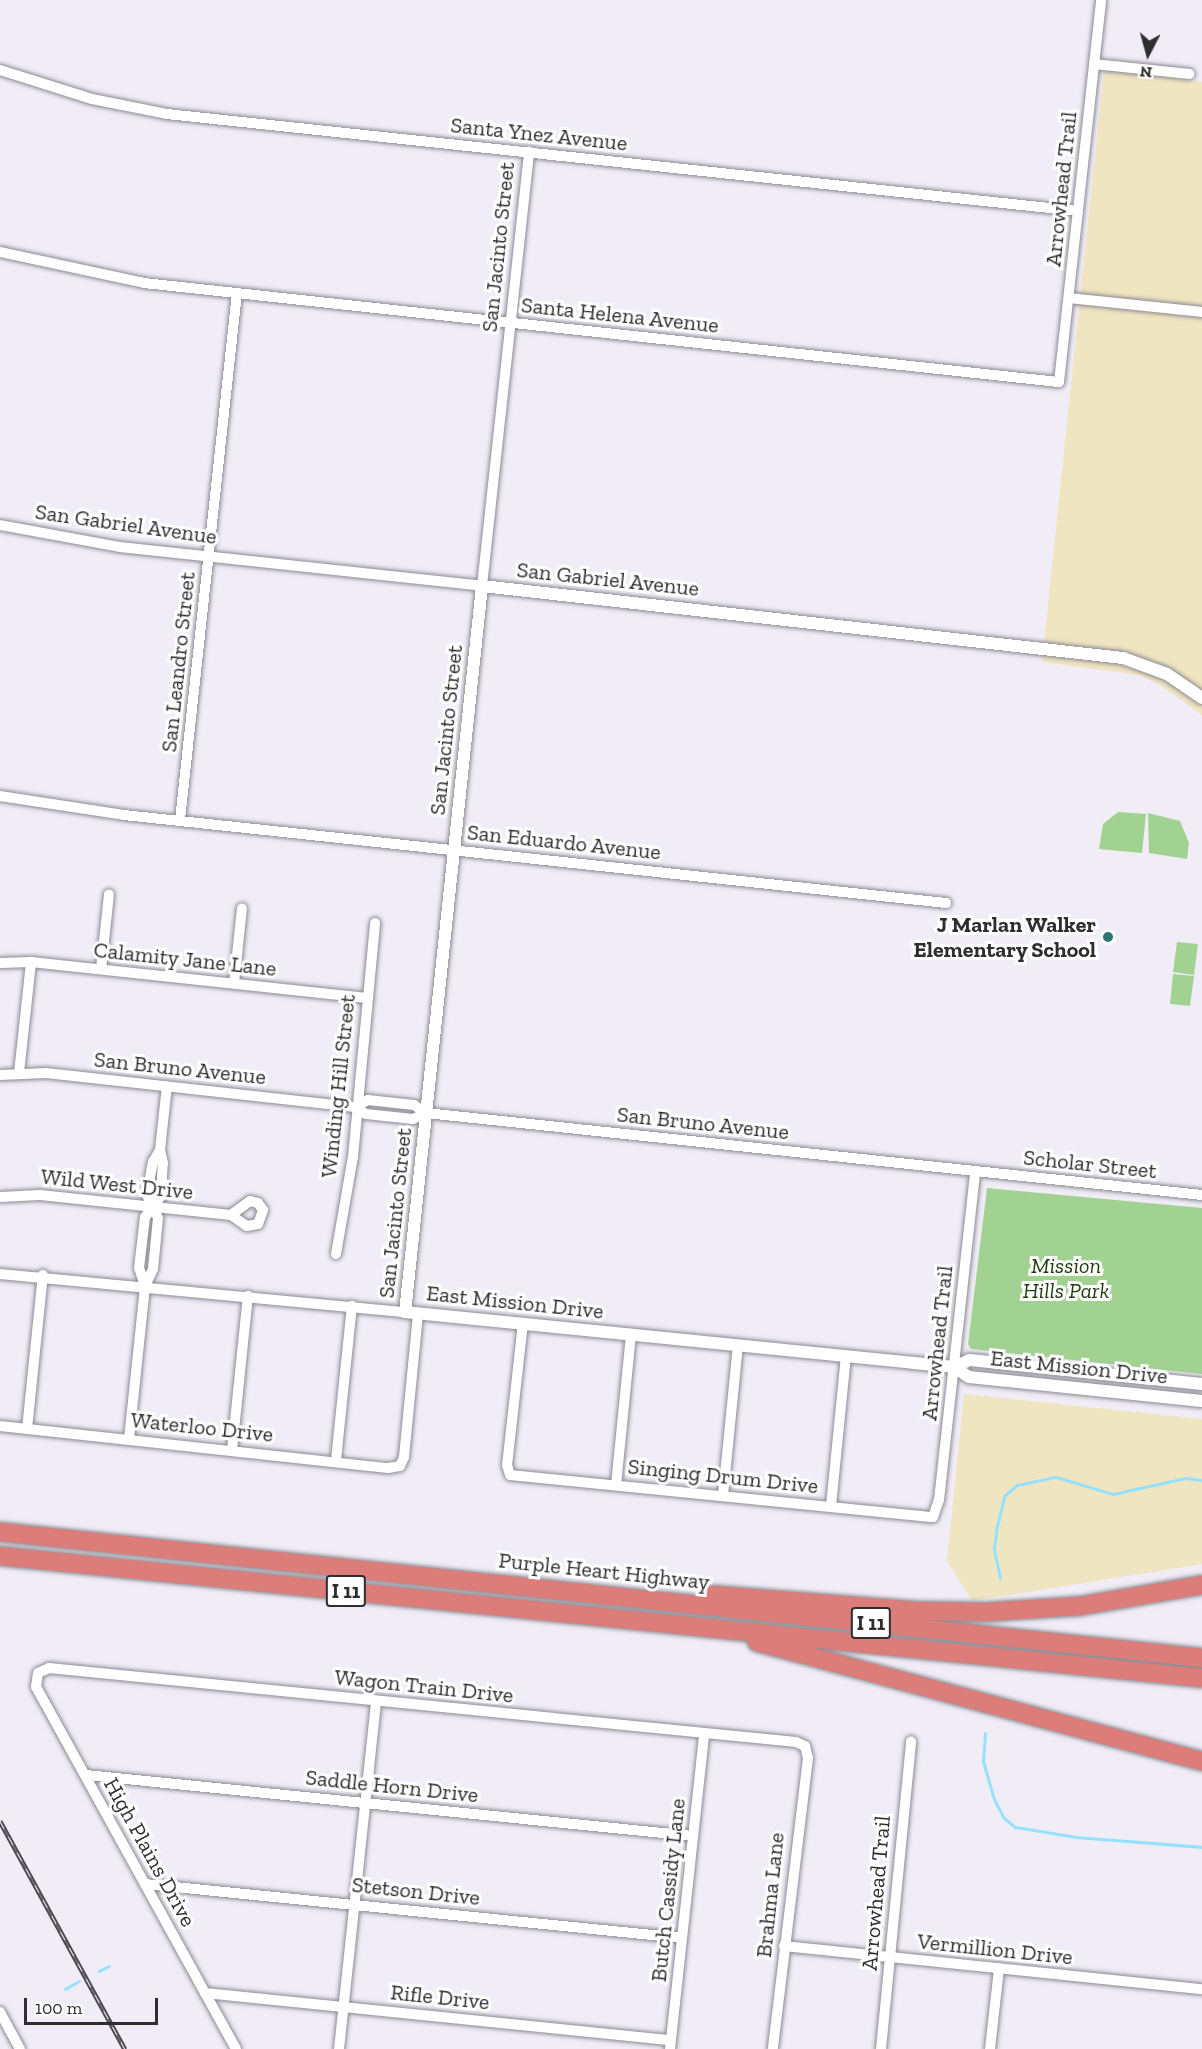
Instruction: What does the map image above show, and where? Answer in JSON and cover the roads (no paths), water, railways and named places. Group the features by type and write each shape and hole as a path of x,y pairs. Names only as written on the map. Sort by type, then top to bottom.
{"highway":[{"name":"Purple Heart Highway","path":"0,1532 1202,1658"},
{"name":"Purple Heart Highway","path":"0,1556 1202,1678"},
{"path":"541,1588 689,1593 951,1612 1080,1606 1202,1585"},
{"path":"692,1626 894,1676 1202,1761"}],"street":[{"name":"Arrowhead Trail","path":"1059,382 1101,0"},
{"path":"1094,64 1189,74"},
{"name":"Santa Ynez Avenue","path":"0,70 70,93 150,111 1078,211"},
{"name":"San Jacinto Street","path":"399,1466 404,1457 426,1113 529,152"},
{"name":"Santa Helena Avenue","path":"0,252 106,277 1059,382"},
{"name":"San Leandro Street","path":"180,820 237,293"},
{"path":"1069,298 1202,312"},
{"name":"San Gabriel Avenue","path":"0,525 81,541 209,557 1123,658 1167,674 1202,698"},
{"name":"San Eduardo Avenue","path":"0,796 180,820 946,903"},
{"path":"101,969 109,894"},
{"path":"234,983 242,908"},
{"name":"Winding Hill Street","path":"336,1254 353,1157 355,1107 375,923"},
{"path":"19,1073 32,962"},
{"name":"Calamity Jane Lane","path":"0,963 32,962 367,998"},
{"name":"San Bruno Avenue","path":"0,1075 19,1073 167,1086 355,1107 368,1100 414,1105 426,1113 975,1172"},
{"path":"129,1439 145,1286 153,1269 158,1218 153,1207 161,1196 163,1163 160,1150 167,1086"},
{"name":"Arrowhead Trail","path":"933,1517 939,1500 975,1172"},
{"name":"Scholar Street","path":"975,1172 1202,1195"},
{"name":"Wild West Drive","path":"0,1197 40,1195 231,1215"},
{"name":"East Mission Drive","path":"0,1274 43,1275 954,1367 969,1377 1202,1401"},
{"path":"27,1429 43,1275"},
{"path":"232,1450 248,1296"},
{"path":"336,1460 352,1306"},
{"name":"Singing Drum Drive","path":"523,1323 507,1465 510,1475 933,1517"},
{"path":"616,1485 631,1334"},
{"path":"723,1495 738,1345"},
{"path":"831,1506 846,1356"},
{"name":"East Mission Drive","path":"954,1367 970,1360 1202,1384"},
{"name":"Waterloo Drive","path":"0,1426 336,1460 388,1468 399,1466"},
{"name":"Wagon Train Drive","path":"38,1673 49,1668 704,1735 796,1742 805,1746"},
{"name":"High Plains Drive","path":"38,1673 36,1687 236,2049"},
{"path":"339,2049 376,1701"},
{"name":"Butch Cassidy Lane","path":"671,2044 704,1735"},
{"name":"Arrowhead Trail","path":"880,2049 911,1741"},
{"name":"Brahma Lane","path":"773,2049 808,1758 805,1746"},
{"name":"Saddle Horn Drive","path":"86,1775 693,1836"},
{"name":"Stetson Drive","path":"146,1884 682,1938"},
{"name":"Vermillion Drive","path":"784,1946 1202,1989"},
{"path":"990,2049 999,1969"},
{"name":"Rifle Drive","path":"205,1993 343,2006 671,2044"},
{"path":"1,2016 20,2049"}],"waterway":[{"path":"1000,1578 994,1549 997,1526 1005,1495 1017,1485 1056,1477 1113,1494 1185,1478 1202,1480"},
{"path":"985,1733 983,1761 994,1799 1003,1817 1015,1827 1076,1837 1202,1847"},
{"path":"99,1971 109,1966"},
{"path":"65,1989 79,1981"}],"railway":[{"path":"0,1821 125,2049"}],"place":[{"name":"J Marlan Walker Elementary School","path":"1108,937"}],"park label":[{"name":"Mission Hills Park","path":"1066,1278"}]}
